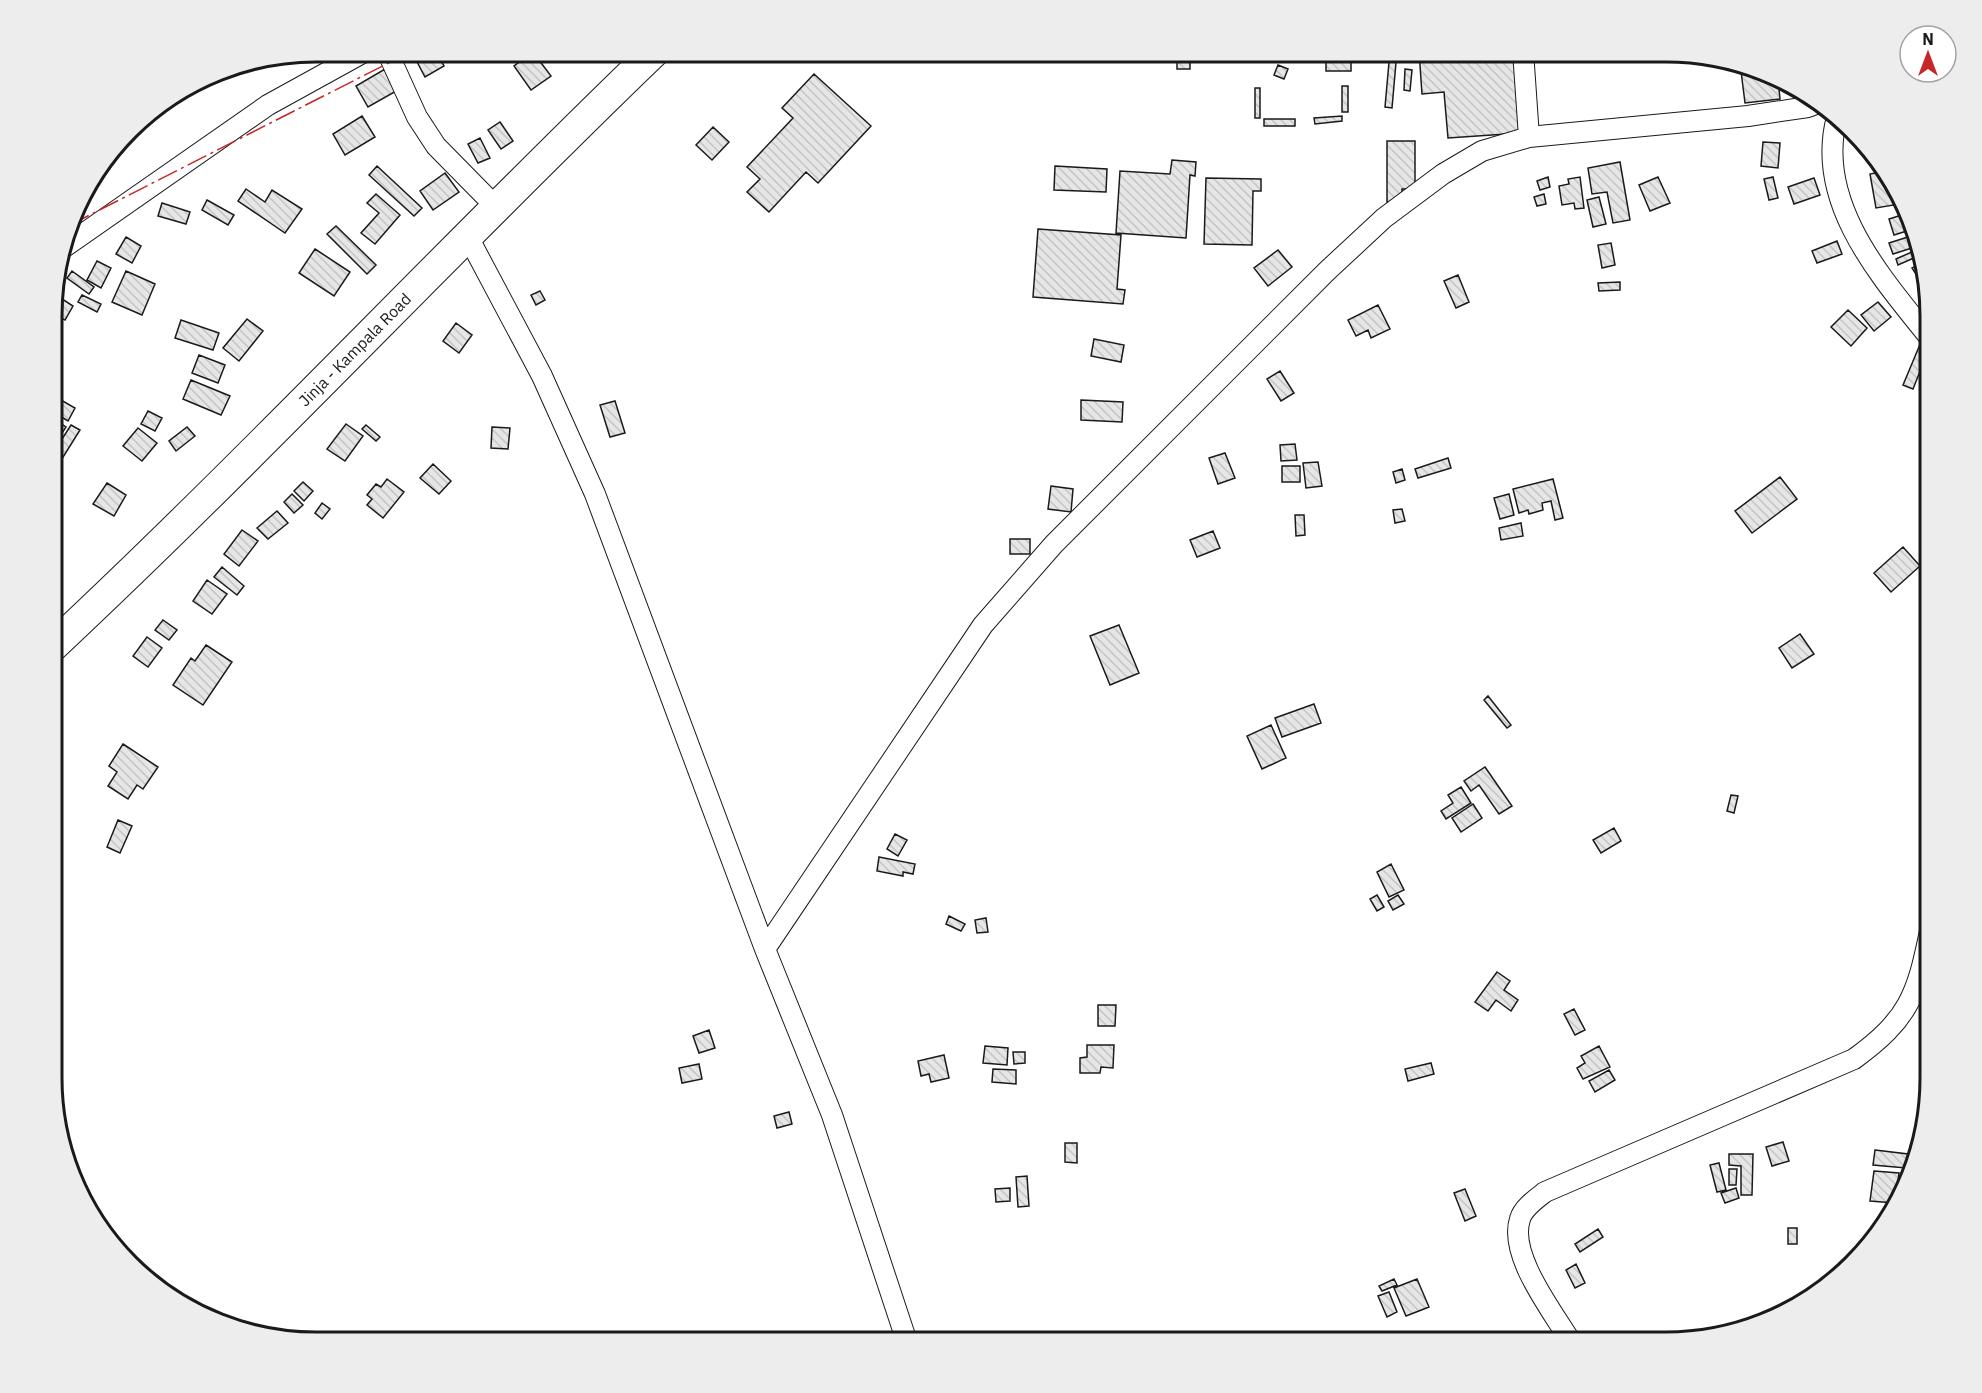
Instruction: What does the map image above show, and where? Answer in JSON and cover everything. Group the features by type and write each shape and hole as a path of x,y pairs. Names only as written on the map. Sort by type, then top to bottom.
{"highway":[{"name":"Jinja - Kampala Road","path":"62,638 130,574 467,235 645,61"}],"street":[{"path":"73,241 268,105 348,61"},
{"path":"392,61 417,117 436,146 498,207"},
{"path":"1524,61 1529,137"},
{"path":"765,949 983,626 1054,544 1327,271 1384,218 1443,174 1482,151 1529,137 1748,116 1811,106"},
{"path":"1835,126 1831,149 1834,182 1856,238 1890,289 1920,326"},
{"path":"467,235 570,435 765,949 832,1115 905,1332"},
{"path":"1565,1332 1526,1267 1518,1241 1520,1219 1531,1203 1545,1192 1854,1059 1881,1040 1906,1011 1920,980"}],"building":[{"path":"417,61 441,61 444,66 425,77"},
{"path":"521,61 540,61 551,76 531,90 514,66"},
{"path":"1177,61 1190,61 1190,69 1177,69"},
{"path":"1326,61 1351,61 1351,71 1326,71"},
{"path":"1389,61 1396,61 1392,108 1385,107"},
{"path":"1420,61 1515,61 1521,133 1448,138 1444,92 1422,94"},
{"path":"1278,65 1288,69 1284,79 1274,75"},
{"path":"385,69 398,90 368,107 356,86"},
{"path":"1405,69 1412,70 1410,91 1404,90"},
{"path":"1741,73 1779,88 1780,99 1745,103"},
{"path":"814,74 871,126 818,183 806,172 769,212 747,192 760,179 747,167 793,118 782,108"},
{"path":"1342,86 1348,86 1348,112 1342,112"},
{"path":"1255,88 1260,88 1260,118 1255,118"},
{"path":"362,116 375,137 345,155 333,134"},
{"path":"1342,116 1342,121 1315,124 1314,118"},
{"path":"1264,119 1295,119 1295,126 1264,126"},
{"path":"500,122 513,141 501,149 488,130"},
{"path":"713,127 729,142 712,160 696,145"},
{"path":"480,138 490,158 478,163 468,144"},
{"path":"1387,141 1415,141 1415,189 1402,189 1402,202 1387,202"},
{"path":"1763,142 1780,143 1778,168 1761,166"},
{"path":"1172,160 1196,162 1195,176 1190,175 1186,238 1116,233 1120,171 1170,174"},
{"path":"1620,162 1630,220 1613,223 1607,192 1592,194 1588,168"},
{"path":"377,166 422,208 414,216 369,175"},
{"path":"1055,166 1107,169 1106,192 1054,190"},
{"path":"445,173 459,192 433,210 420,191"},
{"path":"1877,173 1894,205 1876,208 1870,174"},
{"path":"1548,177 1550,187 1540,190 1537,181"},
{"path":"1580,177 1584,208 1575,209 1574,203 1562,205 1559,186 1569,184 1568,179"},
{"path":"1658,177 1670,203 1650,211 1639,185"},
{"path":"1773,177 1778,198 1769,200 1764,179"},
{"path":"1206,178 1261,179 1261,191 1253,191 1252,245 1204,244"},
{"path":"1814,178 1820,195 1794,204 1788,187"},
{"path":"246,189 265,202 272,190 302,209 285,233 238,201"},
{"path":"376,194 400,215 375,244 361,233 379,213 367,203"},
{"path":"1544,194 1546,204 1537,206 1534,197"},
{"path":"1599,197 1606,224 1593,227 1587,200"},
{"path":"207,200 234,215 228,225 202,210"},
{"path":"162,203 190,212 186,224 158,216"},
{"path":"1900,216 1906,231 1894,235 1889,219"},
{"path":"336,226 376,265 367,274 327,234"},
{"path":"1038,229 1121,235 1117,289 1125,290 1123,304 1033,297"},
{"path":"126,237 141,246 132,263 116,254"},
{"path":"1908,237 1911,248 1893,254 1889,243"},
{"path":"1837,241 1842,254 1817,263 1812,251"},
{"path":"1611,243 1615,265 1602,268 1598,245"},
{"path":"315,249 350,272 334,296 299,273"},
{"path":"1278,250 1292,267 1268,286 1254,268"},
{"path":"1912,252 1914,258 1898,265 1896,259"},
{"path":"97,261 111,268 101,288 87,280"},
{"path":"72,271 94,287 89,294 67,278"},
{"path":"126,271 155,284 142,315 112,302"},
{"path":"1458,275 1469,302 1456,308 1444,281"},
{"path":"1620,282 1620,290 1599,291 1598,283"},
{"path":"540,291 545,300 536,305 531,295"},
{"path":"82,295 101,304 97,312 78,302"},
{"path":"62,299 73,306 65,320 62,318"},
{"path":"1878,302 1891,317 1874,331 1861,315"},
{"path":"1378,305 1390,329 1371,338 1368,330 1356,336 1348,320"},
{"path":"1848,310 1867,328 1851,346 1831,327"},
{"path":"247,319 263,331 239,361 223,348"},
{"path":"181,320 219,333 213,350 175,338"},
{"path":"456,323 472,335 459,353 443,341"},
{"path":"1094,339 1124,345 1121,362 1091,356"},
{"path":"1920,344 1920,371 1913,389 1903,385"},
{"path":"199,355 225,365 218,383 192,373"},
{"path":"1280,371 1294,393 1281,401 1267,379"},
{"path":"191,380 230,396 221,415 183,399"},
{"path":"1081,400 1123,402 1122,422 1081,420"},
{"path":"62,401 75,408 68,421 62,417"},
{"path":"615,401 625,433 610,437 600,405"},
{"path":"148,411 162,418 155,431 141,424"},
{"path":"346,424 363,436 345,461 327,449"},
{"path":"71,425 80,430 62,459 62,439"},
{"path":"366,425 380,437 376,441 362,429"},
{"path":"187,427 195,436 176,451 169,441"},
{"path":"492,427 510,428 508,449 491,448"},
{"path":"138,428 157,443 142,461 123,446"},
{"path":"1295,444 1297,460 1281,461 1280,445"},
{"path":"1225,453 1235,478 1218,484 1209,458"},
{"path":"1448,458 1451,468 1418,478 1415,469"},
{"path":"1318,462 1322,486 1306,488 1303,463"},
{"path":"433,464 451,481 439,494 420,478"},
{"path":"1282,466 1300,466 1300,482 1282,482"},
{"path":"1402,469 1405,480 1396,483 1393,472"},
{"path":"1780,477 1797,499 1752,533 1735,511"},
{"path":"387,479 404,492 383,518 367,505 372,499 367,495 376,484 381,487"},
{"path":"1553,479 1563,518 1555,520 1551,501 1542,503 1543,510 1529,514 1528,510 1519,513 1513,489"},
{"path":"303,482 313,491 304,501 294,491"},
{"path":"107,483 126,495 114,516 93,504"},
{"path":"1051,486 1073,489 1071,512 1048,509"},
{"path":"292,494 303,505 294,513 284,502"},
{"path":"1509,494 1514,515 1500,519 1494,498"},
{"path":"322,503 330,509 322,519 315,513"},
{"path":"1402,509 1405,521 1395,523 1393,510"},
{"path":"277,511 288,523 268,539 257,528"},
{"path":"1295,515 1304,515 1305,535 1296,536"},
{"path":"1521,523 1523,536 1501,540 1499,528"},
{"path":"242,530 258,541 239,566 224,554"},
{"path":"1213,531 1220,548 1197,557 1190,540"},
{"path":"1010,539 1030,539 1030,554 1010,554"},
{"path":"1903,547 1920,566 1891,592 1874,573"},
{"path":"222,567 244,586 237,595 214,577"},
{"path":"207,580 227,594 212,614 193,601"},
{"path":"163,620 177,630 169,640 155,630"},
{"path":"1119,625 1139,673 1110,685 1090,636"},
{"path":"1800,634 1814,654 1792,668 1779,648"},
{"path":"147,637 162,648 148,667 133,656"},
{"path":"206,645 232,662 203,705 173,685 191,658 195,661"},
{"path":"1488,696 1511,725 1507,728 1484,700"},
{"path":"1314,704 1321,723 1282,737 1275,718"},
{"path":"1271,725 1286,758 1262,769 1247,736"},
{"path":"123,744 158,767 143,789 137,785 128,799 108,786 117,772 109,766"},
{"path":"1485,767 1512,806 1499,814 1479,785 1471,791 1464,781"},
{"path":"1461,787 1471,803 1446,819 1441,811 1453,803 1448,795"},
{"path":"1731,795 1738,796 1734,813 1727,811"},
{"path":"1473,804 1482,818 1461,832 1452,818"},
{"path":"118,820 132,826 120,853 107,847"},
{"path":"1614,828 1621,841 1601,853 1593,840"},
{"path":"895,834 907,840 898,856 887,849"},
{"path":"879,857 915,864 913,874 903,872 903,876 877,871"},
{"path":"1391,864 1404,890 1389,897 1377,872"},
{"path":"1377,895 1384,907 1377,911 1370,899"},
{"path":"1398,895 1404,904 1393,910 1388,901"},
{"path":"949,916 965,924 961,931 946,924"},
{"path":"986,918 988,932 977,933 975,920"},
{"path":"1497,972 1510,981 1504,990 1518,1000 1511,1011 1496,1000 1488,1011 1475,1002"},
{"path":"1098,1005 1116,1005 1115,1026 1098,1026"},
{"path":"1574,1009 1585,1030 1575,1035 1564,1014"},
{"path":"709,1030 715,1048 699,1053 693,1036"},
{"path":"1087,1045 1114,1045 1113,1068 1101,1067 1100,1073 1080,1073 1080,1058 1087,1057"},
{"path":"985,1046 1008,1048 1007,1065 983,1063"},
{"path":"1599,1046 1610,1067 1583,1079 1577,1068 1585,1063 1581,1056"},
{"path":"1013,1052 1025,1052 1025,1063 1014,1064"},
{"path":"944,1055 949,1078 931,1082 929,1074 921,1076 918,1061"},
{"path":"1431,1063 1434,1074 1408,1081 1405,1069"},
{"path":"699,1064 702,1079 682,1083 679,1068"},
{"path":"993,1069 1016,1070 1016,1084 992,1082"},
{"path":"1609,1070 1615,1080 1595,1092 1589,1081"},
{"path":"789,1112 792,1124 777,1128 774,1116"},
{"path":"1783,1142 1789,1161 1772,1166 1766,1147"},
{"path":"1065,1143 1077,1143 1077,1163 1065,1162"},
{"path":"1875,1150 1908,1154 1904,1168 1873,1165"},
{"path":"1729,1154 1753,1154 1752,1195 1741,1195 1741,1166 1729,1165"},
{"path":"1719,1163 1726,1190 1717,1192 1710,1165"},
{"path":"1729,1169 1737,1169 1736,1185 1729,1185"},
{"path":"1874,1171 1899,1173 1898,1182 1887,1202 1870,1201"},
{"path":"1027,1176 1029,1206 1018,1207 1016,1177"},
{"path":"1010,1188 1010,1201 996,1202 995,1189"},
{"path":"1736,1188 1739,1198 1725,1203 1721,1193"},
{"path":"1465,1189 1476,1216 1465,1221 1454,1193"},
{"path":"1788,1228 1797,1228 1797,1244 1788,1244"},
{"path":"1598,1229 1603,1237 1580,1252 1575,1244"},
{"path":"1576,1264 1585,1283 1575,1288 1566,1270"},
{"path":"1394,1279 1397,1285 1382,1291 1379,1286"},
{"path":"1417,1279 1429,1307 1406,1316 1394,1288"},
{"path":"1389,1292 1397,1312 1387,1317 1378,1296"}],"power":[{"path":"80,220 392,61"}]}
